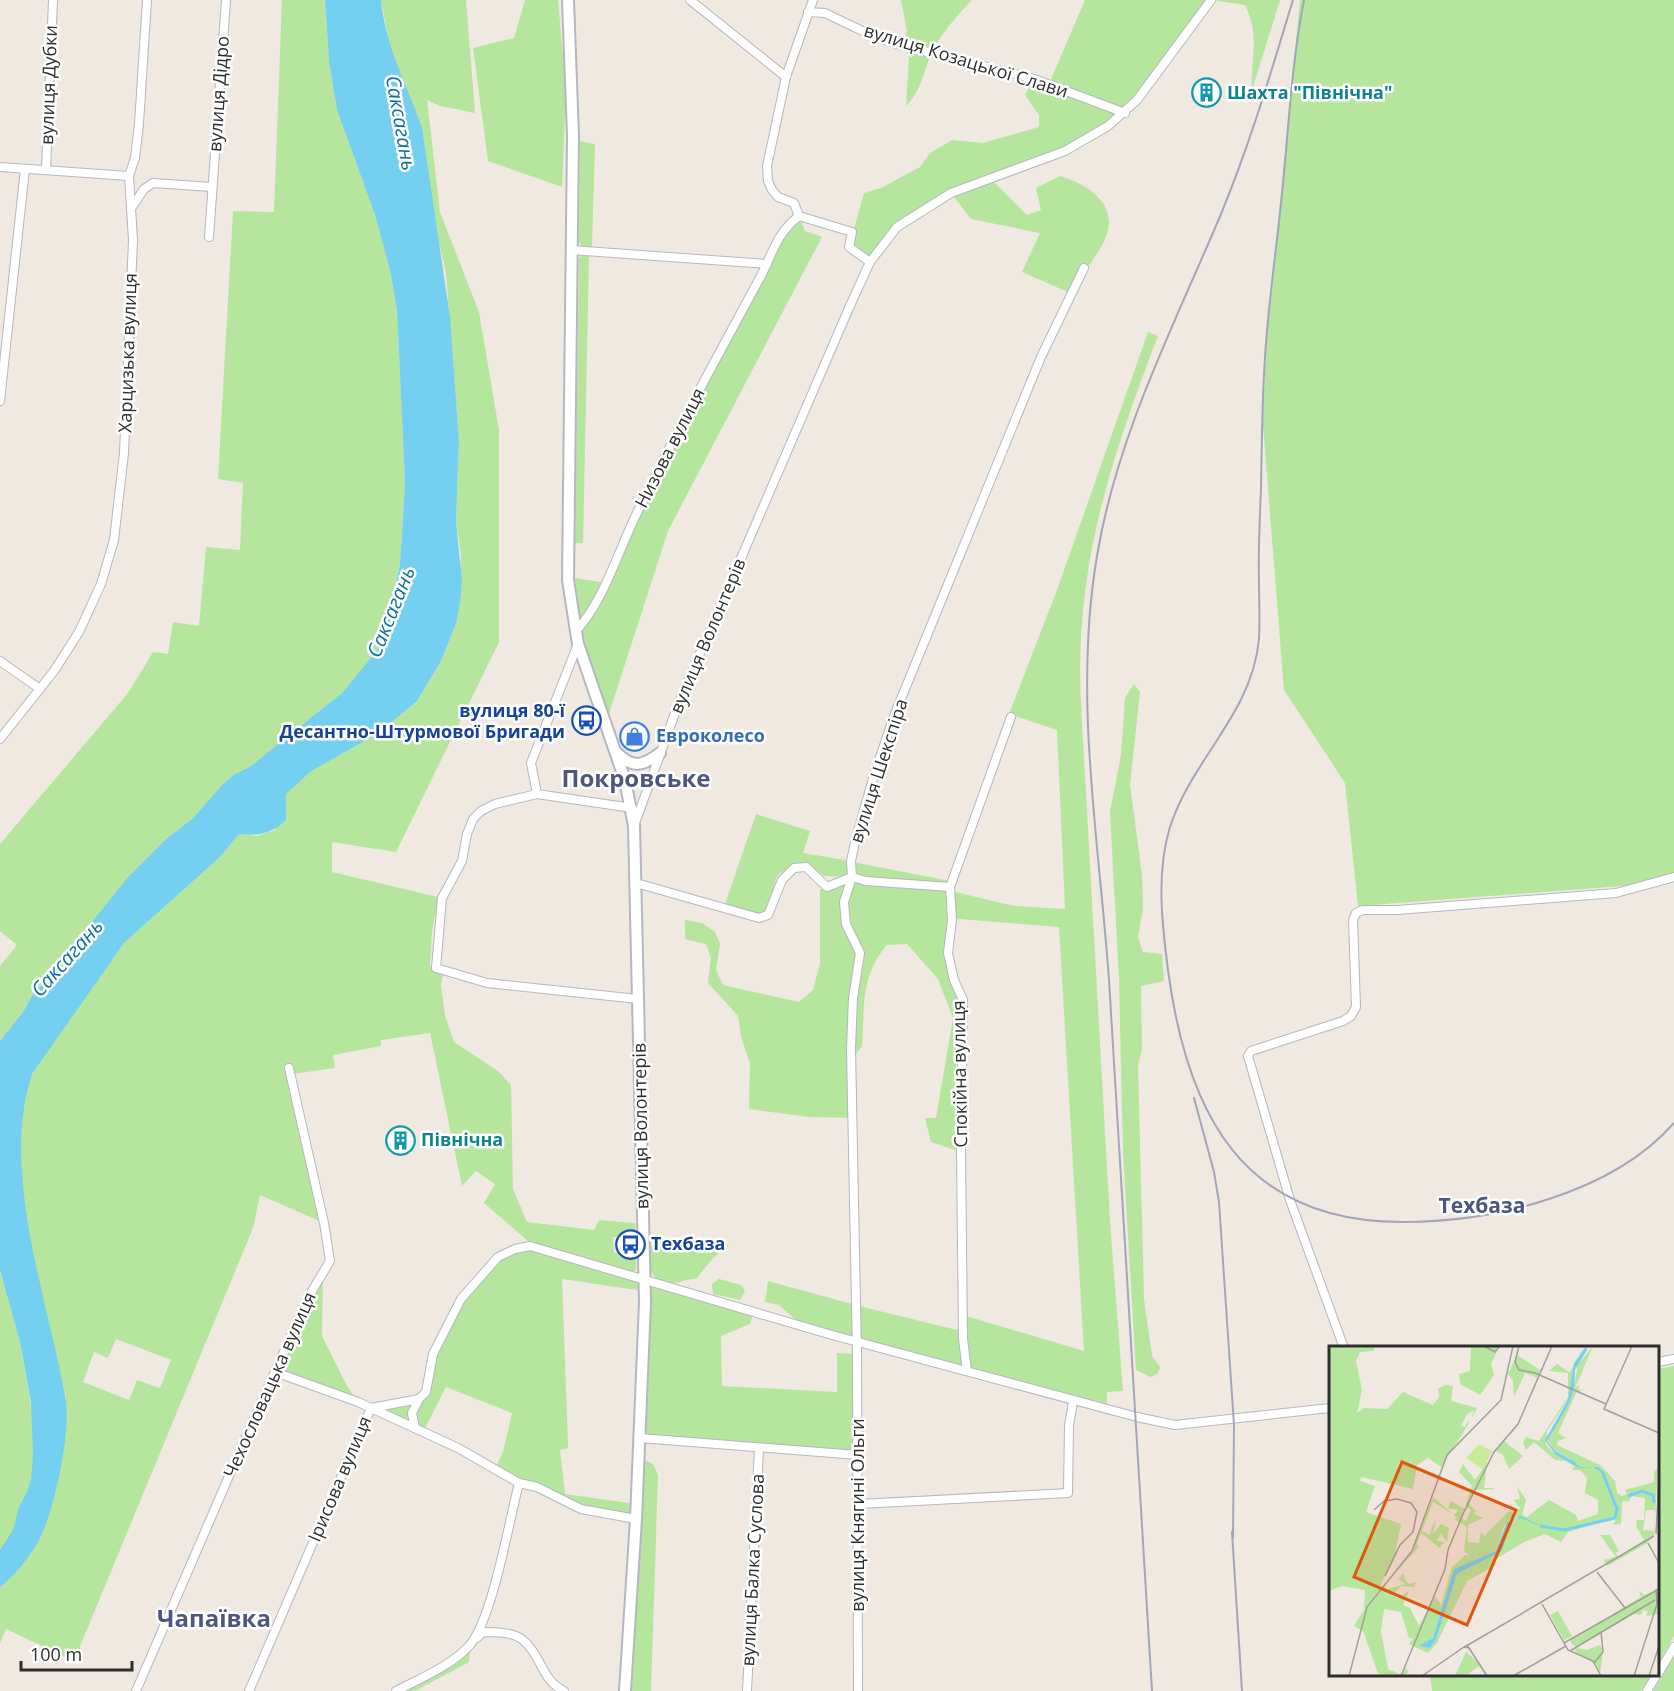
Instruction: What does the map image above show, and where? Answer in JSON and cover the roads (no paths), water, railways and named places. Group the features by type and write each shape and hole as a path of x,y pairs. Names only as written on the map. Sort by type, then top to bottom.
{"street":[{"name":"вулиця Дубки","path":"46,170 53,0"},
{"name":"Харцизька вулиця","path":"0,739 40,689 79,632 111,556 116,532 124,453 132,207 129,176 135,158 139,124 147,0"},
{"name":"вулиця Дідро","path":"208,237 226,0"},
{"path":"567,0 573,136 568,580 578,644 632,808 634,826"},
{"path":"690,0 786,77"},
{"path":"813,0 807,12 799,48 786,77 767,174 772,190 778,196 794,203 799,216 852,232 849,247 870,262"},
{"name":"вулиця Волонтерів","path":"625,1691 640,1438 644,1281 634,826 683,692 870,262 897,227 934,203 957,190 1065,151 1088,139 1125,112 1211,0"},
{"name":"вулиця Козацької Слави","path":"807,12 825,13 875,36 904,46 1034,79 1125,112"},
{"path":"0,167 129,176"},
{"path":"0,401 25,170"},
{"path":"132,207 149,184 212,188"},
{"name":"Низова вулиця","path":"575,632 585,621 597,599 636,516 785,227 799,216"},
{"path":"571,250 767,264"},
{"name":"вулиця Шекспіра","path":"856,1340 851,1049 853,998 860,953 846,924 844,902 852,876 851,861 894,716 1041,357 1084,268"},
{"path":"537,794 531,763 578,644"},
{"path":"0,661 40,689"},
{"name":"Спокійна вулиця","path":"967,1371 963,1339 961,1140 963,1000 954,980 948,953 952,920 950,887 1011,717"},
{"path":"614,750 626,762 637,766 647,764 660,753"},
{"path":"632,808 537,794 495,804 473,819 467,834 462,861 442,898 436,968 487,983 638,999"},
{"path":"636,883 759,918 768,915 782,880 794,868 806,867 826,887 852,876 866,881 950,887"},
{"path":"1344,1346 1290,1200 1248,1056 1251,1051 1343,1021 1351,1016 1356,1007 1353,921 1356,913 1363,910 1397,910 1616,893 1674,877"},
{"name":"Чехословацька вулиця","path":"136,1691 309,1296 330,1261 324,1223 289,1068"},
{"path":"415,1428 412,1413 430,1385 433,1354 455,1309 483,1272 507,1252 530,1246 644,1281 1072,1402 1175,1425 1329,1408"},
{"name":"вулиця Княгині Ольги","path":"856,1340 859,1504 858,1691"},
{"path":"1659,1362 1674,1359"},
{"path":"275,1372 371,1408 458,1448 519,1483 537,1487 581,1509 636,1519"},
{"name":"Ірисова вулиця","path":"249,1691 371,1408 419,1399"},
{"path":"859,1504 1068,1492 1069,1425 1072,1402"},
{"path":"640,1438 858,1455"},
{"name":"вулиця Балка Суслова","path":"747,1691 759,1448"},
{"path":"471,1643 490,1601 519,1483"},
{"path":"396,1691 446,1665 483,1632 520,1638 532,1651 545,1675 564,1691"},
{"path":"1659,1671 1674,1647"},
{"path":"1647,1691 1656,1676"}],"water":[{"name":"Саксагань","path":"325,0 381,0 392,50 422,127 450,317 459,441 456,521 462,581 456,624 441,661 417,701 377,734 311,771 286,794 286,820 264,833 239,834 220,857 124,943 32,1074 23,1111 21,1151 24,1192 38,1276 65,1395 66,1428 56,1491 44,1528 26,1560 0,1587 0,1550 13,1530 19,1507 27,1492 31,1480 33,1454 31,1403 20,1342 0,1270 0,1041 23,1012 33,994 46,981 67,973 74,962 86,929 129,876 165,840 193,818 233,775 251,766 343,692 379,648 385,634 400,565 405,483 397,310 390,270 375,215 337,110 329,61"}],"railway":[{"path":"1152,1691 1109,980 1090,768 1087,662 1090,609 1097,556 1118,467 1166,340 1232,188 1260,108 1293,0"},
{"path":"1304,0 1294,69 1265,361 1259,545 1259,639 1254,666 1234,713 1180,802 1170,827 1163,862 1162,916 1168,970 1177,1022 1190,1070 1209,1113 1233,1150 1264,1181 1302,1203 1348,1217 1404,1222 1439,1221 1513,1209 1550,1199 1619,1168 1649,1147 1674,1123"},
{"path":"1194,1098 1214,1172 1219,1202 1234,1425 1233,1538"},
{"path":"1232,1532 1242,1691"}],"place":[{"name":"Шахта \"Північна\"","path":"1206,93"},
{"name":"вулиця 80-ї Десантно-Штурмової Бригади","path":"586,721"},
{"name":"Евроколесо","path":"635,736"},
{"name":"Північна","path":"400,1140"},
{"name":"Техбаза","path":"630,1244"}],"district":[{"name":"Покровське","path":"636,779"},
{"name":"Техбаза","path":"1482,1206"},
{"name":"Чапаївка","path":"214,1619"}]}
